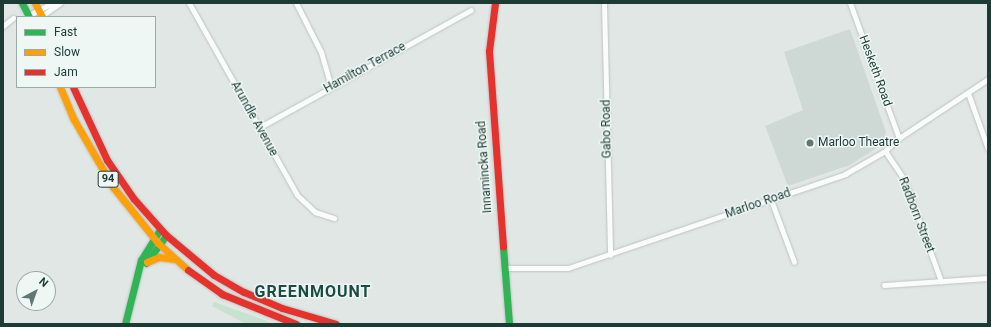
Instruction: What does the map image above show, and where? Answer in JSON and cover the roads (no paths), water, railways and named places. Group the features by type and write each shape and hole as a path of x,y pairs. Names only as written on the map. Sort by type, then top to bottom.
{"main road":[{"path":"22,3 29,16"},
{"path":"35,3 40,15"},
{"name":"Innamincka Road","path":"493,5 489,51 509,324"},
{"name":"94","path":"60,88 95,158 121,198 152,237 175,260 229,297 271,316 296,324"},
{"name":"94","path":"73,88 108,160 134,199 166,235 227,283 262,300 325,323 336,324"},
{"path":"125,324 146,249 152,237 160,229"},
{"path":"139,271 147,262 158,243 166,235"},
{"path":"147,262 159,257 175,260"}],"street":[{"path":"40,15 53,3"},
{"path":"29,16 40,15 60,3"},
{"name":"Arundle Avenue","path":"189,3 297,195 315,212 334,218"},
{"path":"296,3 321,52 332,87"},
{"name":"Gabo Road","path":"604,3 610,255"},
{"name":"Hesketh Road","path":"850,3 899,138"},
{"name":"Hamilton Terrace","path":"260,127 471,10"},
{"path":"3,26 13,18"},
{"name":"Marloo Road","path":"504,268 568,268 845,174 885,152 899,138 968,93 988,78"},
{"path":"968,93 988,149"},
{"name":"Radborn Street","path":"885,152 904,179 941,281"},
{"path":"771,200 794,262"},
{"path":"884,285 988,278"}],"place":[{"name":"Marloo Theatre","path":"810,143"}],"district":[{"name":"GREENMOUNT","path":"313,292"}]}
